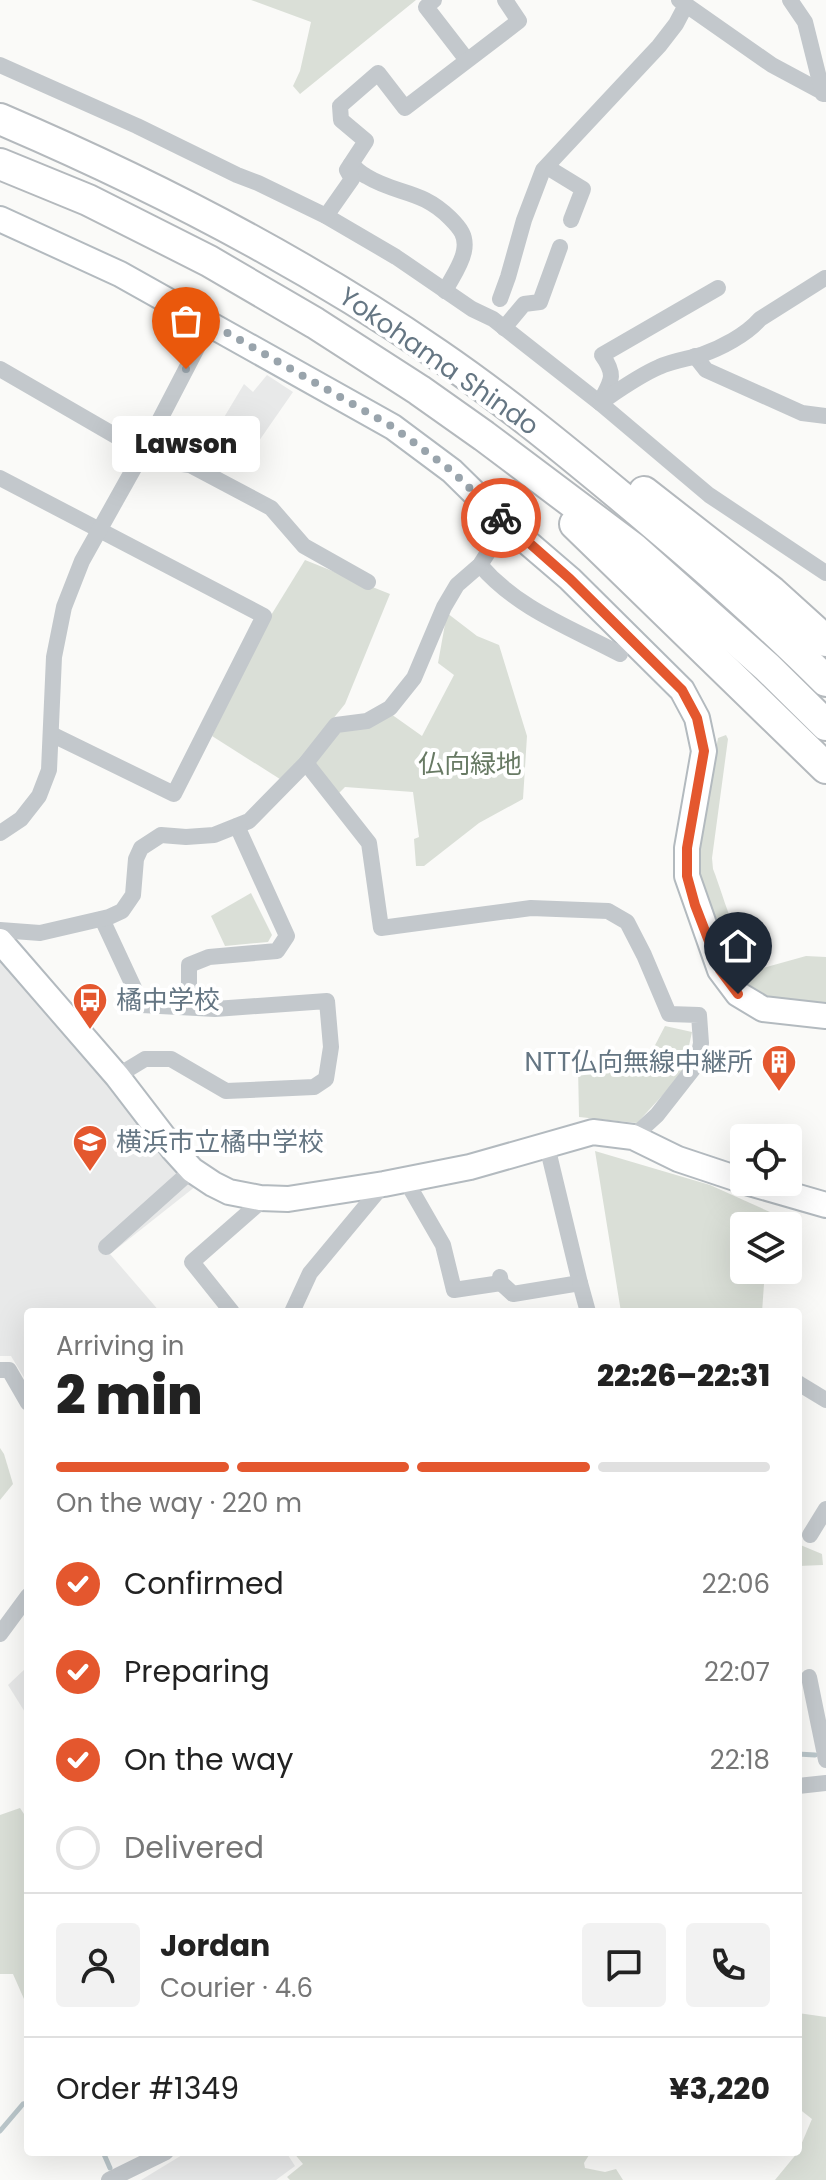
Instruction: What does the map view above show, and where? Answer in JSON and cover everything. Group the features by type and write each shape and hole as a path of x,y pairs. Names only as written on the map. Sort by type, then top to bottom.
{"highway":[{"name":"Yokohama Shindo","path":"0,119 77,152 242,235 437,354 535,425 719,580 826,681"},
{"name":"Yokohama Shindo","path":"0,164 88,200 209,261 393,373 484,436 633,548 767,667 826,725"},
{"path":"437,354 566,432 772,592 826,641"},
{"path":"484,436 819,760 826,781"}],"street":[{"path":"434,0 426,7 467,60"},
{"path":"326,216 352,179 347,170 366,141 341,120 340,106 378,73 405,108 519,21 505,0"},
{"path":"790,0 805,22 825,94"},
{"path":"498,314 524,220 543,170 659,46 676,24 683,3 772,65 825,94"},
{"path":"0,65 326,216 396,257 472,309 498,314 709,495 826,573"},
{"path":"351,164 364,176 420,196 438,206 459,227 465,237 464,254 445,291"},
{"path":"547,167 583,189 571,220"},
{"path":"0,219 120,274 393,427 452,471 506,524 570,579 633,657"},
{"path":"498,314 524,304 540,302 560,247"},
{"path":"600,403 659,367 723,346 760,322 760,319 826,280"},
{"path":"793,303 826,280"},
{"path":"600,403 611,380 611,367 602,355 718,288"},
{"path":"0,833 21,819 39,796 49,770 54,657 64,607 82,561 210,323"},
{"path":"695,356 706,370 802,413 826,416"},
{"path":"0,369 159,461 190,465 271,508 304,546 368,582"},
{"path":"0,478 264,616 174,794 51,734"},
{"path":"0,930 40,933 102,919 122,911 133,895 136,859 141,848 161,835 214,835 249,821 306,763 336,725 367,721 390,708 414,678 444,607 457,585 480,565 506,524"},
{"path":"480,565 526,607 633,657 682,690 697,718 704,751 687,848 687,876 720,970 738,994 763,1009 826,1016"},
{"path":"306,763 369,843 381,928 531,908 608,911 627,922 669,1014 699,1015 701,1043 697,1064 657,1115 633,1137"},
{"path":"189,1007 189,965 209,957 277,951 287,936 237,826"},
{"path":"102,919 142,1005 215,1009 327,1001 331,1047 326,1079 314,1087 226,1091 171,1059 145,1059 117,1076"},
{"path":"0,941 117,1076 192,1170 229,1192 288,1199 470,1167 593,1132 633,1137 678,1159 730,1177"},
{"path":"547,1146 587,1308"},
{"path":"106,1247 192,1170"},
{"path":"394,1181 443,1245 454,1290 500,1280 513,1294 580,1283"},
{"path":"294,1308 310,1273 394,1181"},
{"path":"794,1196 826,1205"},
{"path":"229,1308 192,1262 265,1198"},
{"path":"0,1370 9,1370 24,1396"},
{"path":"802,1385 826,1400"},
{"path":"808,1533 826,1509"},
{"path":"0,1634 24,1601"},
{"path":"826,1670 804,1678 826,1760"},
{"path":"802,1786 826,1783"},
{"path":"109,2180 158,2156"}],"shaded area":[{"path":"267,375 293,392 252,451 217,429 244,384 253,392"},
{"name":"横浜市立橘中学校","path":"0,955 196,1186 110,1254 157,1308 24,1308 24,1377 11,1356 0,1356"},
{"path":"24,1670 24,1711 8,1685"},
{"path":"180,2156 289,2156 295,2166 276,2180 141,2180"}],"green space":[{"path":"251,0 416,0 300,94 293,86 300,71 311,22"},
{"path":"305,560 390,594 345,704 283,781 212,736 265,625"},
{"name":"仏向緑地","path":"447,613 477,636 499,645 527,736 523,799 479,823 424,866 416,866 414,839 419,837 413,792 345,787 338,794 311,766 338,732 391,714 422,736 454,675 438,663"},
{"path":"726,735 728,739 712,858 727,909 745,949 763,968 806,956 826,957 826,1008 766,1000 752,992 730,967 699,885 697,850 718,738"},
{"path":"251,893 272,935 268,942 225,946 211,916"},
{"path":"665,1026 692,1032 683,1073 637,1123 579,1117 578,1066 652,1051"},
{"path":"595,1151 710,1185 770,1212 730,1212 730,1284 764,1284 762,1308 620,1308"},
{"path":"0,1448 13,1484 0,1500"},
{"path":"802,1546 822,1554 823,1565 802,1566"},
{"path":"20,1808 24,1814 24,1999 13,1974 0,1974 0,1815"},
{"path":"802,2014 826,2017 826,2180 775,2180 795,2156 802,2156 802,2143 812,2119 802,2111"},
{"path":"296,2156 588,2156 585,2168 605,2172 616,2169 623,2180 290,2180 287,2177 303,2164"}],"waterway":[{"path":"802,1754 815,1755"},
{"path":"0,2131 24,2104"},
{"path":"105,2156 110,2168"}],"way so far":[{"path":"186,369 210,323 393,427 452,471 501,518"}],"place":[{"name":"Lawson","path":"186,369"},
{"name":"橘中学校","path":"90,1031"},
{"name":"NTT仏向無線中継所","path":"779,1093"},
{"name":"横浜市立橘中学校","path":"90,1173"}],"route":[{"path":"501,518 570,579 682,690 697,718 704,751 687,848 687,876 720,970 738,994"}]}
